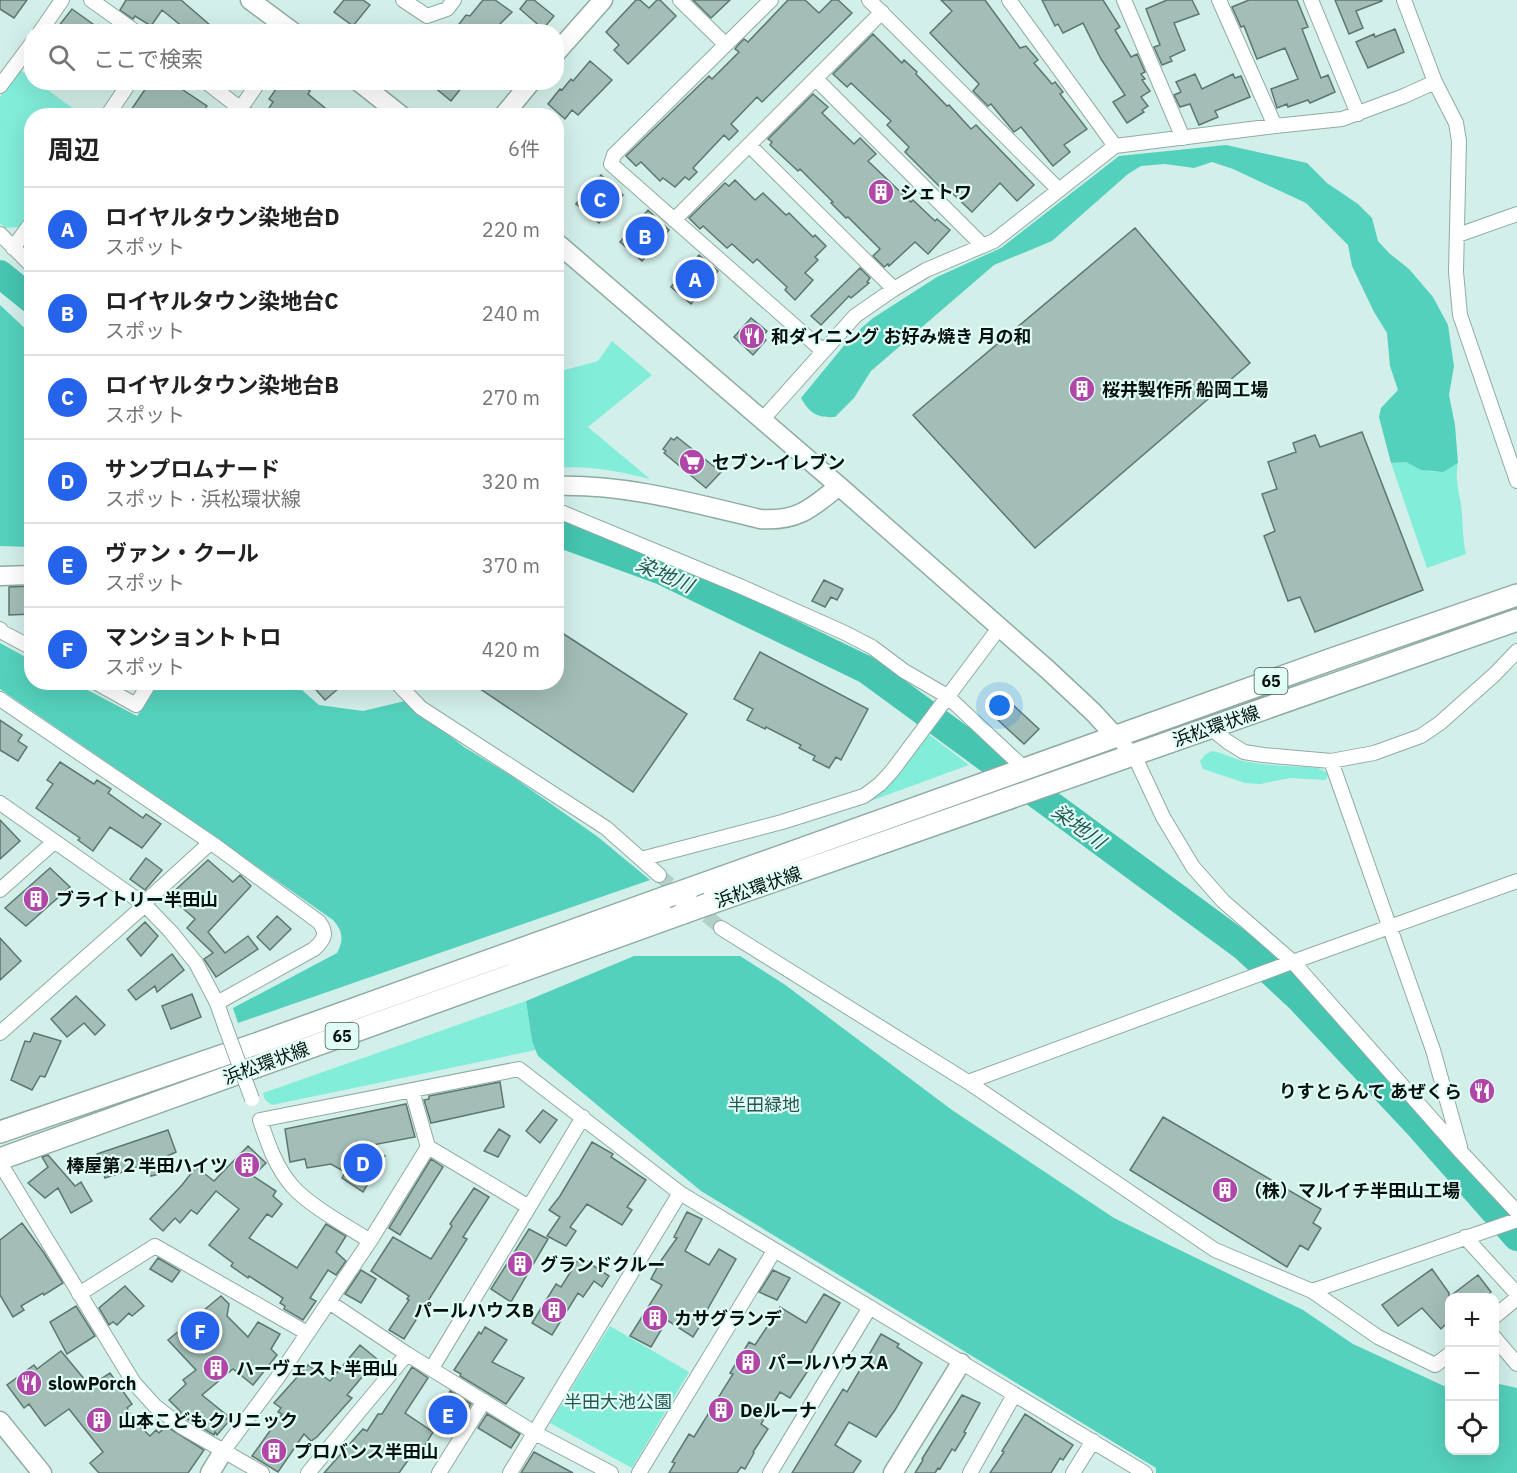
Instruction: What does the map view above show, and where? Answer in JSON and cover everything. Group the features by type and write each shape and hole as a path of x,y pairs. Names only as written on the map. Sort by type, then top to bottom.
{"main road":[{"name":"浜松環状線","path":"0,1132 246,1048 1332,659 1517,596"},
{"name":"浜松環状線","path":"0,1161 708,904 1517,620"}],"street":[{"path":"46,24 62,0"},
{"path":"90,0 124,24"},
{"path":"250,0 282,24"},
{"path":"403,0 427,16 447,9 454,0"},
{"path":"564,44 603,0"},
{"path":"680,0 725,44"},
{"path":"771,0 614,155 611,164 615,170 823,351"},
{"path":"869,0 1059,190"},
{"path":"1009,0 1115,147"},
{"path":"1124,0 1183,138"},
{"path":"1219,0 1275,126"},
{"path":"1311,0 1358,114"},
{"path":"1404,0 1435,82 1458,129 1456,272 1460,315 1517,481"},
{"path":"674,220 882,12"},
{"path":"0,86 24,54"},
{"path":"816,79 983,246"},
{"path":"762,420 852,318 894,289 934,266 994,241 1115,147 1342,119 1435,82"},
{"path":"112,108 125,90"},
{"path":"215,90 236,108"},
{"path":"245,108 255,90"},
{"path":"369,90 392,108"},
{"path":"509,108 524,90"},
{"path":"750,146 894,289"},
{"path":"1458,235 1517,214"},
{"path":"13,248 24,233"},
{"path":"0,234 24,258"},
{"path":"564,249 839,486 1093,712 1134,756 1163,817 1193,867 1222,901 1288,963 1461,1152 1516,1218 1312,1291"},
{"path":"564,486 579,485 664,496 760,519 775,520 785,519 808,510 839,486"},
{"path":"564,513 742,587 872,647 944,700 1026,770"},
{"path":"0,576 24,575"},
{"path":"641,859 782,822 864,796 882,782 999,628"},
{"path":"0,629 24,644"},
{"path":"1209,727 1244,752 1331,761 1374,753 1421,736 1440,723 1517,651"},
{"path":"109,690 136,705 145,690"},
{"path":"404,690 421,708 606,828 659,875"},
{"path":"0,699 210,843 319,922 325,933 324,939 314,949 217,1003"},
{"path":"1331,761 1433,1050 1461,1152"},
{"path":"0,803 144,905 185,948 205,978 217,1003 271,1152 282,1172 294,1189 370,1240"},
{"path":"0,890 54,842"},
{"path":"0,1033 210,843"},
{"path":"968,1082 1517,881"},
{"path":"721,928 968,1082 1215,1250 1312,1291 1378,1337 1435,1365 1445,1357"},
{"path":"260,1120 519,1068 680,1193 1144,1473"},
{"path":"412,1091 428,1147 530,1207"},
{"path":"432,1368 582,1118"},
{"path":"210,1473 329,1302 428,1147"},
{"path":"0,1161 134,1383 155,1406 182,1427 262,1473"},
{"path":"510,1473 680,1193"},
{"path":"1465,1237 1517,1296 1499,1312"},
{"path":"79,1294 155,1246 307,1333"},
{"path":"639,1473 774,1251"},
{"path":"329,1302 407,1354 535,1433 611,1473"},
{"path":"770,1473 870,1307"},
{"path":"1499,1343 1517,1364"},
{"path":"308,1473 407,1354"},
{"path":"893,1473 961,1363"},
{"path":"970,1473 1014,1395"},
{"path":"439,1473 484,1401"},
{"path":"0,1421 42,1473"},
{"path":"1073,1473 1093,1441"}],"green space":[{"path":"19,69 24,73 24,90 48,90 72,108 24,108 24,219 19,227 5,228 0,223 0,97"},
{"path":"1226,145 1307,163 1327,183 1358,204 1372,218 1378,241 1409,269 1433,297 1448,325 1454,366 1449,395 1455,425 1458,463 1443,472 1421,470 1406,462 1391,463 1379,417 1381,408 1398,390 1390,366 1387,333 1352,266 1348,245 1306,203 1233,169 1212,162 1194,168 1165,164 1141,166 1128,174 1052,241 994,265 871,371 854,398 835,417 815,414 801,398 851,337 873,318 937,277 1001,248 1119,156"},
{"path":"0,305 24,327 24,547 0,546"},
{"path":"612,341 652,375 588,427 650,479 604,469 564,468 564,370 598,361"},
{"path":"1406,462 1432,472 1444,470 1458,463 1457,483 1466,554 1427,568 1391,463"},
{"path":"0,643 24,656 24,690 87,690 137,716 154,690 302,690 319,705 363,711 405,701 464,747 510,775 598,837 650,880 238,1023 233,1008 337,953 341,944 339,928 333,920 0,689"},
{"path":"927,733 969,765 854,807 873,796"},
{"path":"1212,751 1248,762 1318,768 1328,775 1326,780 1290,778 1260,784 1245,783 1203,769 1200,761"},
{"name":"半田緑地","path":"634,956 740,956 784,984 952,1110 1114,1218 1303,1310 1353,1344 1445,1386 1445,1455 1499,1455 1499,1384 1517,1388 1517,1473 1156,1473 1156,1468 701,1191 538,1056 532,1041 526,1001"},
{"path":"526,1001 532,1041 536,1050 272,1105 265,1100 263,1093"},
{"name":"半田大池公園","path":"610,1326 689,1372 632,1468 550,1423"}],"building":[{"path":"0,0 27,0 14,18 0,9"},
{"path":"126,0 181,0 209,24 179,24 162,10 152,24 148,24 135,16 133,19 120,10"},
{"path":"344,0 363,0 370,5 355,24 350,24 334,12"},
{"path":"483,0 495,0 512,12 500,24 459,24 466,15 470,16"},
{"path":"527,0 534,0 554,16 547,24 537,24 520,9"},
{"path":"636,0 640,0 649,8 660,0 676,16 628,64 614,50 619,45 606,32"},
{"path":"693,0 730,0 711,18"},
{"path":"788,0 805,0 819,13 832,0 838,0 852,13 762,102 757,97 731,124 738,131 729,140 724,135 693,168 697,172 689,180 685,177 675,187 663,178 660,181 641,162 636,166 626,156 709,76 712,79 739,52 735,49 738,45 744,39 748,42"},
{"path":"941,0 985,0 1020,48 1026,46 1038,60 1034,63 1052,84 1055,82 1063,92 1060,94 1087,129 1064,145 1070,152 1053,166 1021,127 1014,132 991,104 988,106 973,91 979,84 930,33 952,11"},
{"path":"1042,0 1103,0 1120,27 1115,30 1131,57 1137,54 1145,72 1141,74 1145,79 1142,80 1150,91 1141,97 1148,106 1142,110 1144,112 1127,123 1113,102 1125,95 1101,59 1083,23 1063,33 1058,24 1055,26"},
{"path":"1167,0 1192,0 1199,14 1174,23 1185,50 1170,57 1172,61 1162,65 1154,47 1160,45 1146,9"},
{"path":"1249,0 1297,0 1308,27 1302,29 1321,78 1328,75 1335,92 1310,103 1308,100 1277,108 1271,89 1298,79 1285,48 1257,59 1244,26 1241,27 1232,7"},
{"path":"1335,0 1382,1 1356,11 1363,28 1349,34"},
{"path":"72,9 93,24 60,24"},
{"path":"1395,29 1404,52 1368,68 1356,42 1374,34 1375,37"},
{"path":"873,34 902,63 904,60 917,72 916,74 971,129 976,125 1034,185 1017,201 1000,183 972,212 950,191 947,194 905,152 909,147 887,125 891,121 851,83 847,87 833,74"},
{"path":"590,61 612,80 578,115 572,110 565,119 564,108 553,108 548,104 559,90 564,90 571,79 573,81"},
{"path":"1195,74 1202,89 1233,74 1235,78 1241,76 1250,97 1215,111 1218,117 1199,125 1190,104 1180,107 1174,95 1181,92 1176,82"},
{"path":"145,90 183,90 207,106 205,108 132,108"},
{"path":"275,90 309,90 308,94 325,108 269,108 273,102 269,99"},
{"path":"438,90 460,90 451,101"},
{"path":"813,94 828,107 822,113 854,144 860,138 876,154 868,161 911,202 913,200 935,221 937,219 950,230 928,254 915,242 889,266 888,264 884,267 873,256 880,249 831,203 833,202 800,169 798,171 770,145 772,142 768,139"},
{"path":"601,175 623,195 599,223 576,204"},
{"path":"735,180 755,200 763,193 786,215 789,213 813,237 815,235 826,246 815,257 818,260 805,273 813,280 795,300 785,290 787,287 757,259 753,263 732,244 727,248 703,226 700,229 689,218 725,183 729,186"},
{"path":"648,210 669,230 642,261 620,242"},
{"name":"桜井製作所 船岡工場","path":"1135,228 1250,363 1035,548 913,415"},
{"path":"699,255 718,271 691,304 671,287"},
{"path":"860,268 870,278 867,282 869,283 851,298 849,296 821,325 811,316"},
{"name":"和ダイニング お好み焼き 月の和","path":"751,318 767,331 762,337 766,340 753,355 734,337"},
{"path":"1362,432 1423,590 1315,632 1300,597 1288,601 1264,536 1275,531 1262,494 1277,489 1268,462 1296,452 1293,443 1315,435 1320,447"},
{"name":"セブン-イレブン","path":"677,437 721,472 706,488 664,453 666,451 663,449 671,438 674,440"},
{"path":"824,580 843,589 837,600 831,597 825,607 812,601"},
{"path":"24,586 24,614 9,615 9,587"},
{"path":"564,634 687,714 633,792 482,690 564,690"},
{"path":"760,652 868,709 841,760 836,757 829,768 813,760 815,756 799,748 801,745 747,720 753,709 734,699"},
{"path":"316,690 337,690 325,700"},
{"path":"1013,705 1039,729 1024,744 998,720"},
{"path":"0,720 22,735 18,741 27,747 18,761 0,750"},
{"path":"60,762 94,784 97,780 111,789 108,793 143,818 146,814 161,824 142,848 110,827 93,851 78,840 80,838 36,808 53,784 47,780"},
{"path":"0,820 20,841 0,859"},
{"path":"146,858 162,870 145,890 130,879"},
{"path":"208,860 233,882 240,875 251,886 208,932 225,953 248,936 258,949 216,977 204,959 213,953 187,928 195,919 169,896"},
{"name":"ブライトリー半田山","path":"50,868 70,887 26,926 5,908"},
{"path":"277,916 291,929 270,950 257,937"},
{"path":"145,922 158,936 141,956 127,939"},
{"path":"0,938 21,961 0,980"},
{"path":"172,954 184,970 157,992 155,986 136,1000 128,990"},
{"path":"192,994 201,1017 171,1029 162,1006"},
{"path":"76,996 105,1025 95,1035 84,1023 67,1037 51,1019"},
{"path":"34,1033 61,1041 45,1077 40,1076 32,1090 11,1080 25,1041 30,1042"},
{"path":"500,1082 504,1107 431,1123 424,1100 429,1099 429,1096"},
{"path":"406,1104 415,1137 367,1146 385,1156 363,1192 342,1178 345,1172 331,1164 307,1168 305,1159 290,1162 285,1129"},
{"path":"543,1110 557,1120 540,1143 526,1131"},
{"name":"（株）マルイチ半田山工場","path":"1163,1117 1321,1209 1313,1223 1321,1228 1308,1250 1300,1245 1287,1267 1130,1170"},
{"path":"499,1129 510,1136 498,1157 484,1151"},
{"path":"168,1130 176,1152 163,1158 167,1172 151,1176 146,1164 105,1178 97,1154"},
{"path":"592,1142 613,1154 611,1157 646,1180 627,1207 632,1210 622,1225 587,1204 570,1227 576,1231 566,1246 547,1236 560,1217 549,1210 560,1196"},
{"path":"248,1146 266,1163 253,1176 276,1191 273,1196 282,1204 272,1217 267,1214 249,1238 297,1268 326,1224 346,1236 336,1252 346,1261 336,1275 328,1270 310,1298 316,1301 303,1320 284,1309 285,1306 280,1303 283,1298 231,1266 233,1263 209,1245 239,1209 216,1191 197,1214 191,1210 180,1223 175,1218 163,1231 150,1219 196,1167 214,1181"},
{"path":"48,1155 75,1186 81,1182 92,1201 71,1213 58,1188 45,1198 28,1183 48,1167 42,1157"},
{"path":"431,1159 443,1167 400,1235 389,1228"},
{"path":"474,1188 489,1197 463,1237 467,1239 404,1339 389,1330 409,1300 407,1299 409,1296 371,1271 393,1237 431,1259 452,1226 450,1224"},
{"path":"687,1212 702,1219 685,1251 709,1265 719,1249 736,1259 693,1337 667,1320 651,1347 630,1336 662,1285 651,1279 677,1238 674,1237"},
{"path":"22,1223 63,1283 21,1306 24,1310 13,1317 0,1295 0,1240"},
{"name":"グランドクルー","path":"529,1229 548,1239 511,1302 491,1289"},
{"path":"580,1257 609,1276 602,1287 594,1281 583,1297 578,1293 552,1335 532,1323 556,1284 561,1287"},
{"path":"158,1258 180,1271 172,1282 150,1269"},
{"path":"1432,1269 1449,1293 1445,1293 1445,1325 1441,1329 1422,1308 1398,1326 1382,1305"},
{"path":"361,1270 376,1279 361,1303 345,1294"},
{"path":"773,1270 790,1278 777,1300 759,1292"},
{"path":"1478,1275 1490,1293 1454,1293"},
{"path":"125,1286 144,1306 132,1316 129,1313 117,1325 113,1322 109,1325 99,1308"},
{"path":"824,1294 840,1303 810,1354 812,1355 805,1367 809,1369 790,1398 780,1392 761,1424 768,1429 745,1469 741,1467 737,1473 669,1473 675,1463 672,1462 689,1434 694,1437 733,1374 730,1373 749,1342 755,1345 780,1307 806,1323"},
{"path":"221,1296 229,1304 227,1316 248,1337 258,1322 280,1334 271,1349 277,1355 253,1385 233,1369 202,1395 229,1417 226,1419 229,1421 217,1435 215,1432 214,1435 179,1414 181,1412 169,1400 186,1384 183,1380 196,1370 168,1340"},
{"path":"76,1306 95,1336 67,1354 50,1322"},
{"path":"485,1327 507,1340 492,1362 524,1378 506,1404 454,1370 479,1332 481,1334"},
{"path":"881,1334 899,1344 897,1347 922,1363 895,1410 876,1437 849,1422 835,1445 861,1461 853,1473 792,1473 843,1389 847,1392"},
{"path":"360,1345 377,1359 347,1395 352,1398 317,1437 311,1441 304,1434 278,1472 252,1456 282,1414 278,1412 281,1408 274,1403 308,1365 330,1381"},
{"path":"61,1351 90,1386 110,1373 132,1404 127,1408 130,1413 127,1414 150,1436 156,1430 159,1433 166,1426 204,1450 188,1473 99,1473 90,1463 103,1452 69,1409 45,1426 29,1404 24,1408 7,1385 34,1365 37,1369"},
{"path":"412,1367 428,1378 405,1413 433,1432 417,1459 411,1456 399,1473 324,1473 363,1429 367,1431 378,1414 382,1414"},
{"path":"450,1391 471,1404 448,1436 430,1425"},
{"path":"962,1395 980,1403 964,1432 966,1433 955,1451 952,1449 935,1473 915,1473 922,1459"},
{"path":"487,1414 520,1434 511,1448 478,1428"},
{"path":"1025,1414 1073,1445 1063,1460 1060,1458 1051,1473 990,1473 1004,1452 1002,1451"},
{"path":"534,1452 573,1473 521,1473"}],"waterway":[{"name":"染地川","path":"0,274 24,294"},
{"name":"染地川","path":"564,535 660,570 867,670 1073,821 1244,947 1299,998 1419,1126 1517,1237"}],"tunnel":[{"path":"659,875 721,928"}],"place":[{"name":"シェトワ","path":"881,192"},
{"name":"ロイヤルタウン染地台B","path":"600,199"},
{"name":"ロイヤルタウン染地台C","path":"645,236"},
{"name":"ロイヤルタウン染地台D","path":"695,279"},
{"name":"和ダイニング お好み焼き 月の和","path":"752,336"},
{"name":"桜井製作所 船岡工場","path":"1082,389"},
{"name":"セブン-イレブン","path":"692,462"},
{"name":"ブライトリー半田山","path":"36,899"},
{"name":"りすとらんて あぜくら","path":"1482,1091"},
{"name":"サンプロムナード","path":"363,1163"},
{"name":"棒屋第２半田ハイツ","path":"247,1165"},
{"name":"（株）マルイチ半田山工場","path":"1225,1190"},
{"name":"グランドクルー","path":"520,1264"},
{"name":"パールハウスB","path":"554,1310"},
{"name":"カサグランデ","path":"655,1318"},
{"name":"マンショントトロ","path":"200,1331"},
{"name":"パールハウスA","path":"748,1362"},
{"name":"ハーヴェスト半田山","path":"216,1368"},
{"name":"slowPorch","path":"29,1383"},
{"name":"Deルーナ","path":"721,1410"},
{"name":"ヴァン・クール","path":"448,1415"},
{"name":"山本こどもクリニック","path":"99,1420"},
{"name":"プロバンス半田山","path":"274,1451"}]}
